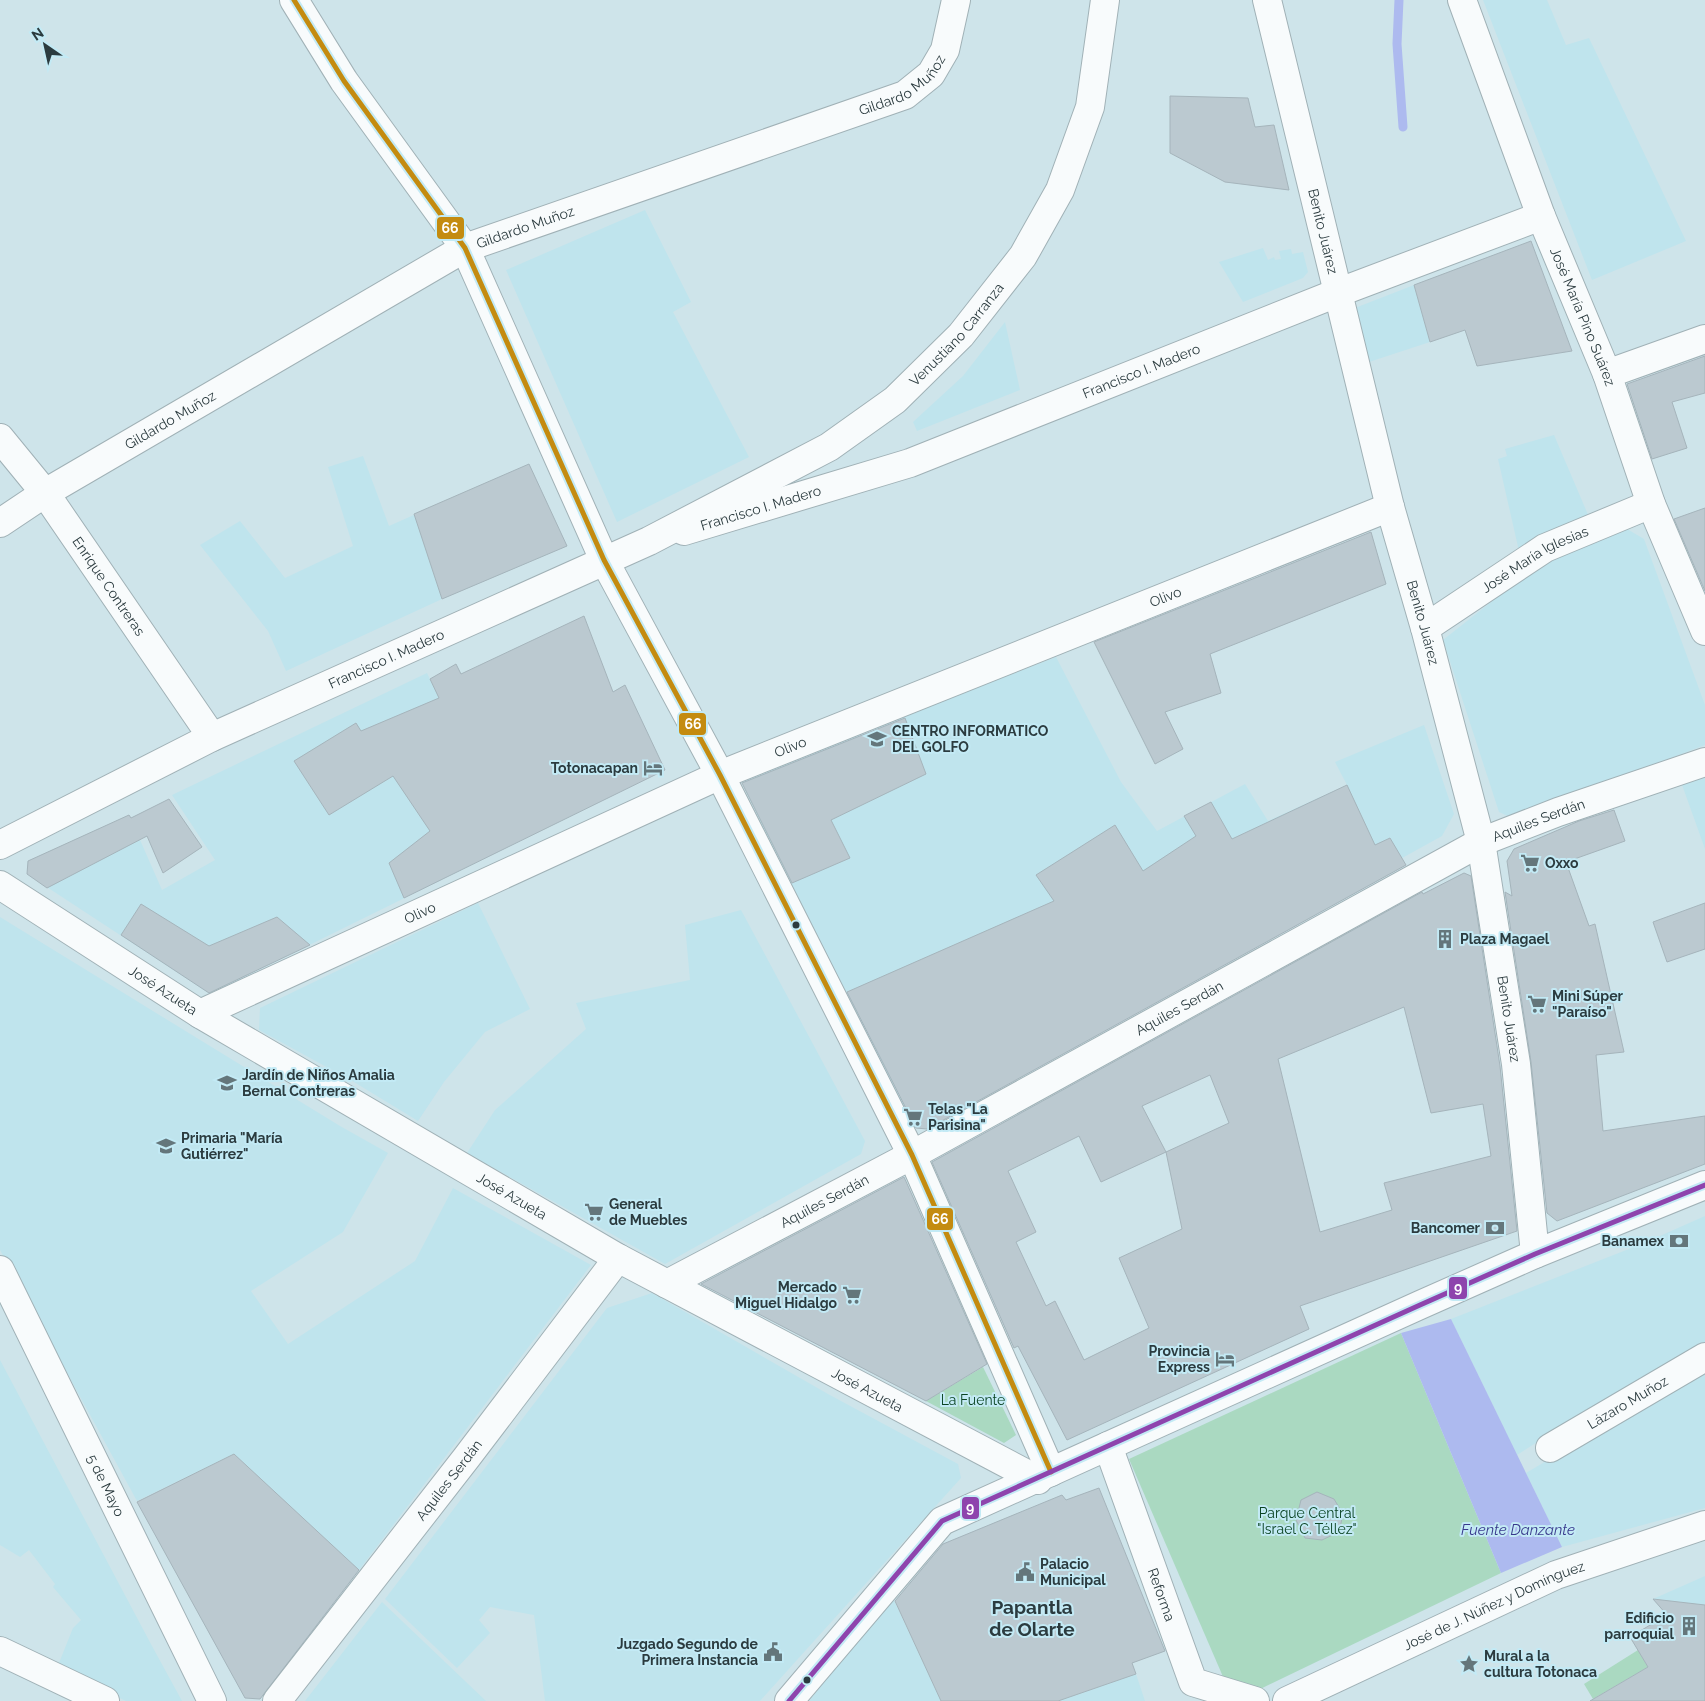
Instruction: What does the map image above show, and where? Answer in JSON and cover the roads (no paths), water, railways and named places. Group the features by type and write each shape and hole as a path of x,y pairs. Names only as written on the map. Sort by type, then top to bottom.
{"street":[{"path":"294,0 344,82 465,248 604,560 720,775 912,1154 1044,1476"},
{"name":"Gildardo Muñoz","path":"0,523 45,493 465,248 905,95 931,74 945,50 956,0"},
{"name":"Venustiano Carranza","path":"649,541 829,447 895,400 961,335 1024,256 1060,190 1090,107 1105,0"},
{"name":"Benito Juárez","path":"1267,0 1390,507 1425,628 1481,842 1516,1064 1535,1254"},
{"name":"José María Pino Suárez","path":"1462,0 1542,216 1607,374 1651,504 1705,631"},
{"name":"Francisco I. Madero","path":"0,845 212,737 649,541 910,463 1337,293 1542,216"},
{"path":"1607,374 1705,339"},
{"name":"Enrique Contreras","path":"0,438 45,493 212,737"},
{"name":"José María Iglesias","path":"1425,628 1545,548 1651,504"},
{"name":"Olivo","path":"200,1014 720,775 1390,507"},
{"name":"Aquiles Serdán","path":"667,1284 912,1154 1481,842 1558,812 1705,762"},
{"name":"José Azueta","path":"0,886 200,1014 618,1258 1044,1476"},
{"path":"789,1701 942,1522 1535,1254 1705,1185"},
{"name":"Aquiles Serdán","path":"277,1701 467,1457 618,1258"},
{"name":"5 de Mayo","path":"0,1270 212,1701"},
{"name":"Lázaro Muñoz","path":"1550,1448 1705,1357"},
{"name":"Reforma","path":"1108,1446 1193,1682 1255,1701"},
{"name":"José de J. Núñez y Domínguez","path":"1287,1701 1556,1574 1705,1525"},
{"path":"0,1651 105,1701"}],"water":[{"name":"Fuente Danzante","path":"1451,1319 1562,1547 1501,1573 1401,1333"}],"waterway":[{"path":"1399,0 1397,44 1403,127"}],"place":[{"name":"CENTRO INFORMATICO DEL GOLFO","path":"877,739"},
{"name":"Totonacapan","path":"653,768"},
{"name":"Oxxo","path":"1530,863"},
{"name":"Plaza Magael","path":"1445,939"},
{"name":"Mini Súper \"Paraíso\"","path":"1537,1004"},
{"name":"Jardín de Niños Amalia Bernal Contreras","path":"227,1083"},
{"name":"Telas \"La Parisina\"","path":"913,1117"},
{"name":"Primaria \"María Gutiérrez\"","path":"166,1146"},
{"name":"General de Muebles","path":"594,1212"},
{"name":"Bancomer","path":"1495,1228"},
{"name":"Banamex","path":"1679,1241"},
{"name":"Mercado Miguel Hidalgo","path":"852,1295"},
{"name":"Provincia Express","path":"1225,1359"},
{"name":"Palacio Municipal","path":"1025,1572"},
{"name":"Edificio parroquial","path":"1689,1626"},
{"name":"Juzgado Segundo de Primera Instancia","path":"773,1652"},
{"name":"Mural a la cultura Totonaca","path":"1469,1664"}],"district":[{"name":"Papantla de Olarte","path":"1032,1618"}],"park label":[{"name":"La Fuente","path":"973,1400"},
{"name":"Parque Central \"Israel C. Téllez\"","path":"1307,1522"}]}
